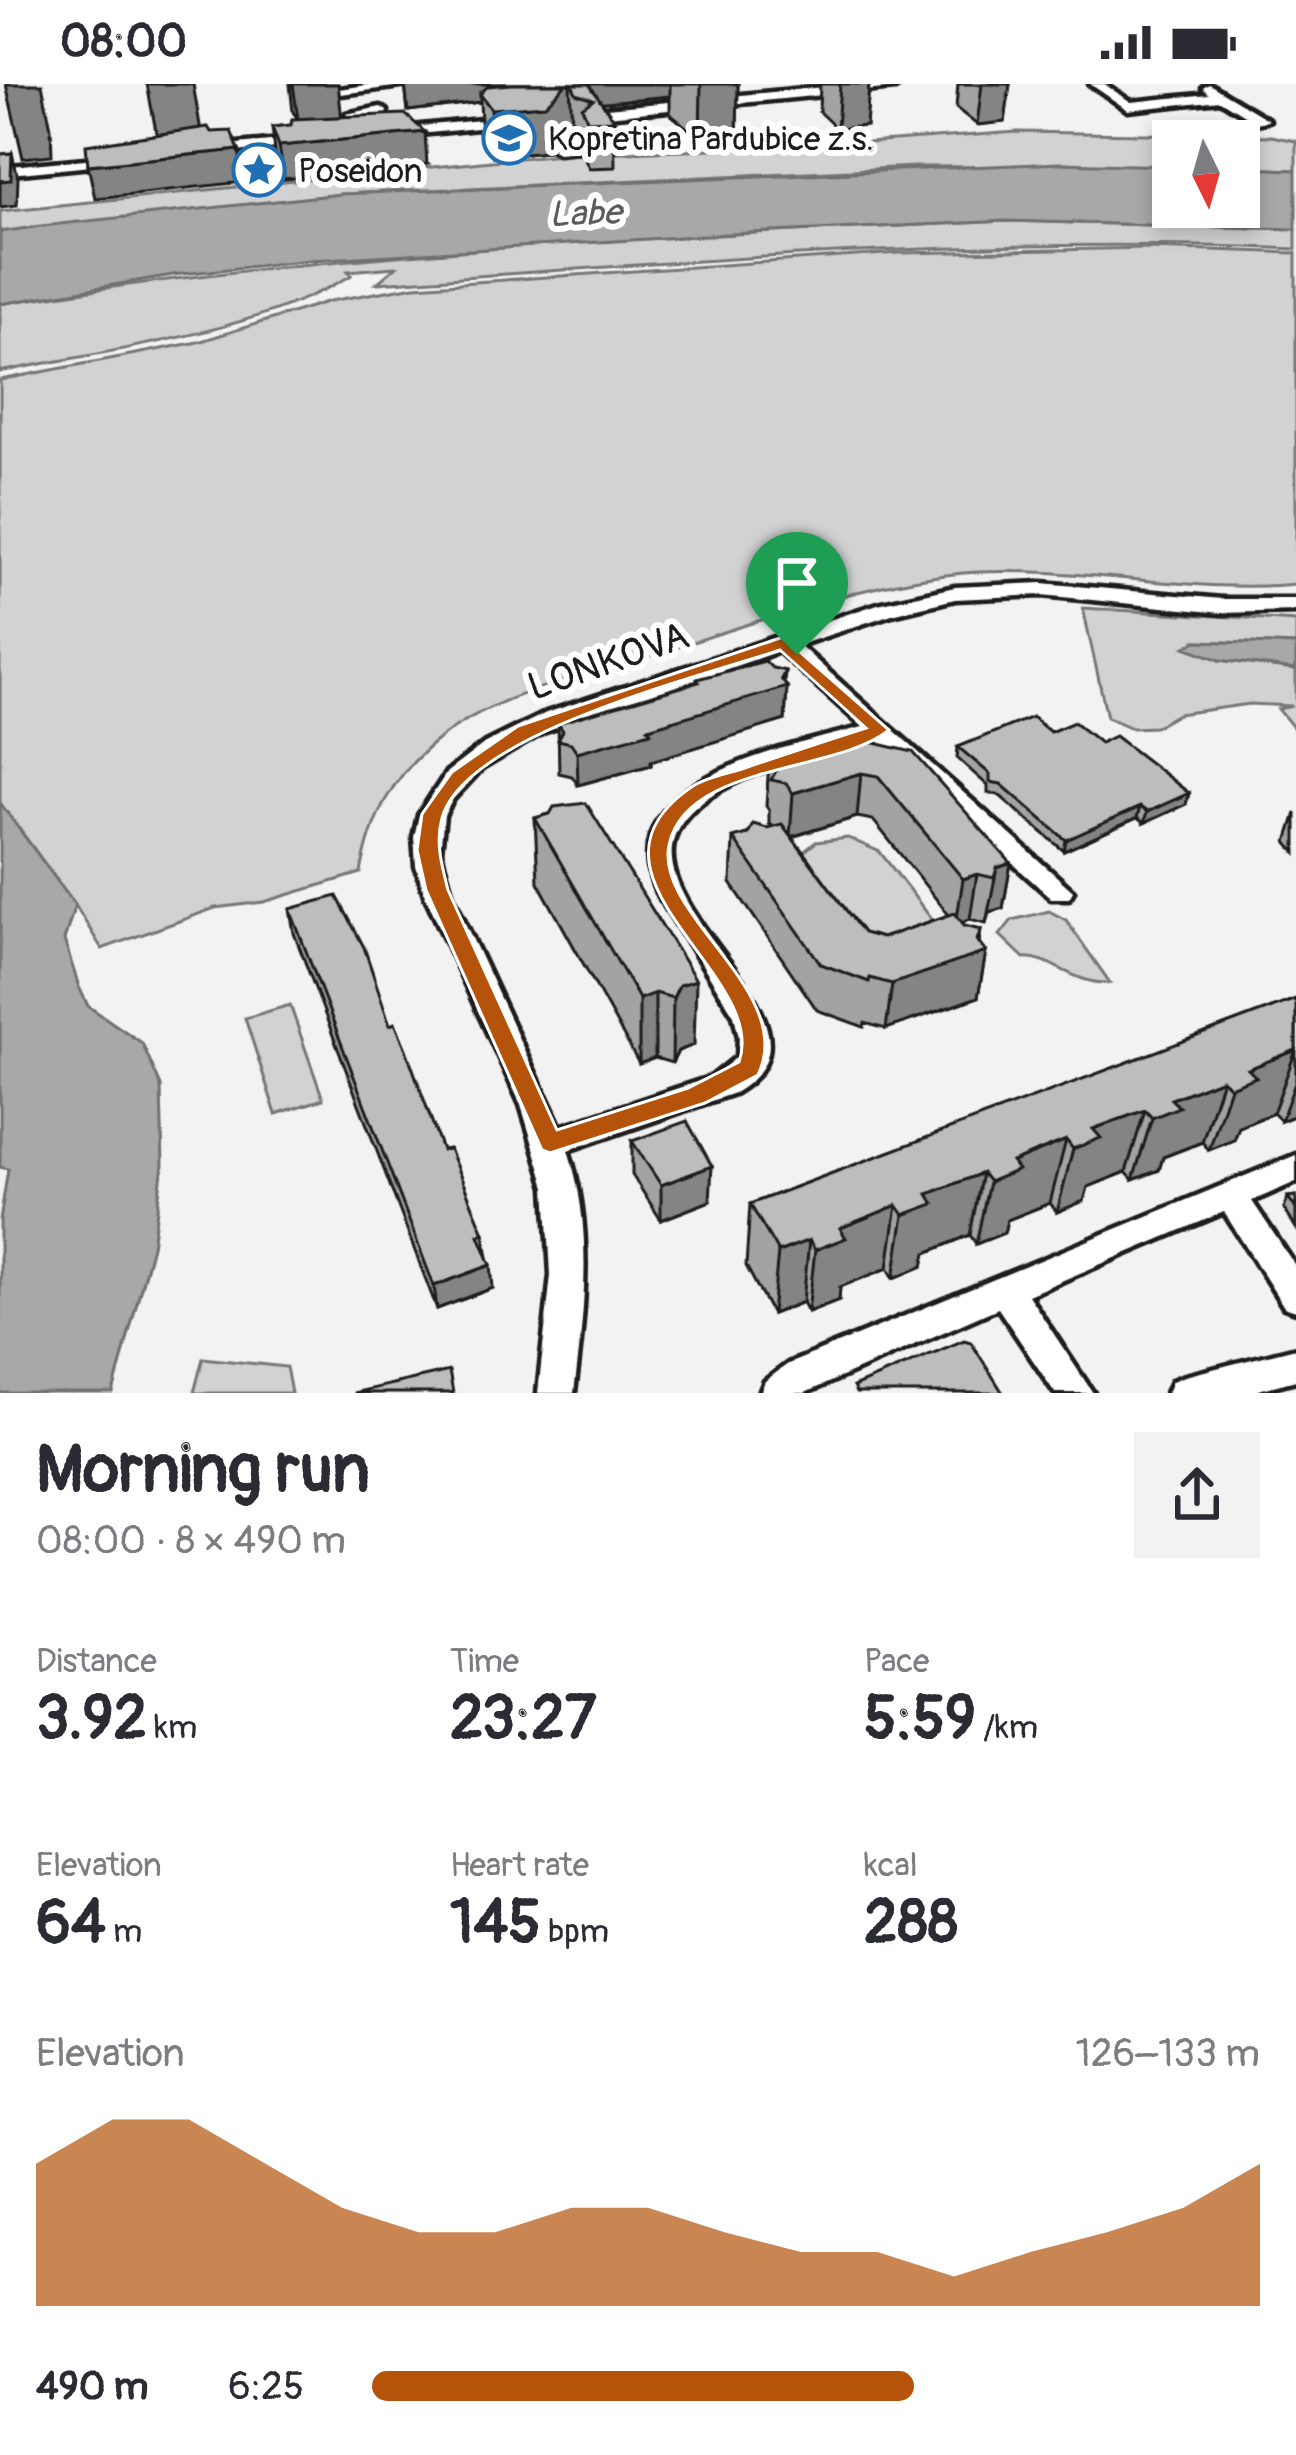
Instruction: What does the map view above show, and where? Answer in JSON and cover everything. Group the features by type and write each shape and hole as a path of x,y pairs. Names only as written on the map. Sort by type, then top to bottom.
{"street":[{"path":"298,95 410,84"},
{"path":"550,118 895,84"},
{"path":"1096,84 1134,110 1222,96"},
{"path":"1202,84 1262,120"},
{"path":"370,88 392,133"},
{"path":"381,111 357,118 392,133 528,120"},
{"path":"191,152 322,140"},
{"path":"558,148 583,146"},
{"path":"0,171 129,159"},
{"name":"LONKOVA","path":"556,1393 568,1228 550,1143 437,890 428,850 433,814 459,776 524,730 924,599 1042,589 1222,606 1296,605"},
{"path":"783,643 1060,891"},
{"path":"550,1143 723,1085 749,1068 754,1057 755,1037 748,1014 662,874 660,836 674,813 701,789 880,730"},
{"path":"778,1393 800,1375 1296,1168"},
{"path":"1231,1196 1296,1296"},
{"path":"1005,1290 1075,1393"},
{"path":"1185,1393 1296,1364"}],"shaded area":[{"path":"1017,132 1152,134 1152,166 914,167 341,194 0,232 0,211 560,154 839,145"},
{"path":"1260,136 1296,141 1296,170 1260,169"},
{"path":"1007,221 1296,229 1296,249 951,248 377,283 396,267 348,271 352,275 313,295 227,325 0,372 0,304 250,270 628,240"},
{"path":"1150,248 1296,253 1296,584 1217,586 1058,573 978,572 855,592 773,616 539,688 458,725 406,770 385,800 361,873 264,902 215,908 102,949 0,803 0,380 198,342 330,301 415,286 900,253"},
{"path":"1083,608 1296,621 1296,645 1197,641 1220,660 1296,670 1296,731 1278,709 1292,706 1250,704 1178,714 1155,727 1132,728 1107,717"},
{"path":"848,838 880,852 934,922 879,957 801,854 816,842"},
{"path":"1049,911 1066,920 1110,983 1085,980 1024,958 1000,935 1012,920"},
{"path":"290,1005 323,1099 276,1114 245,1018"},
{"path":"203,1358 286,1367 291,1393 194,1393"}],"water":[{"name":"Labe","path":"1060,163 1152,165 1152,225 1007,221 311,260 173,275 0,304 0,232 341,194"},
{"path":"1260,169 1296,170 1296,229 1260,228"},
{"path":"1197,641 1296,645 1296,670 1220,660 1185,647"},
{"path":"0,803 75,905 64,940 88,1006 142,1043 161,1086 163,1165 152,1246 113,1393 0,1393 0,1220 8,1169 0,1167"}],"building":[{"path":"566,84 545,105 491,109 480,94 488,86"},
{"path":"572,84 589,84 614,120 588,121 582,107 593,99 576,93"},
{"path":"405,114 425,132 279,146 272,127 291,125 292,119"},
{"path":"208,127 211,132 231,131 239,150 88,165 86,145"},
{"path":"12,153 11,180 0,181 0,156"},
{"path":"765,661 785,671 781,679 787,687 577,752 571,743 558,740 563,731 558,723"},
{"path":"1032,717 1050,732 1074,722 1100,743 1115,736 1189,793 1147,812 1140,807 1066,840 1001,784 990,782 990,774 958,747"},
{"path":"854,738 913,752 1011,863 997,868 994,878 977,874 963,879 878,776 861,773 793,793 786,783 771,780 776,771 769,762"},
{"path":"586,803 696,980 679,985 673,998 655,993 639,999 535,818 550,814 554,807"},
{"path":"753,824 767,828 782,824 863,933 882,938 955,913 964,925 981,929 977,940 986,952 892,984 870,978 869,982 821,964 733,838 748,834"},
{"path":"337,896 364,947 390,1025 395,1023 406,1049 442,1150 449,1149 484,1233 479,1235 491,1265 434,1286 290,909"},
{"path":"1296,999 1296,1050 1248,1069 1256,1077 1230,1087 1222,1079 1171,1099 1179,1107 1152,1118 1145,1110 1093,1129 1101,1138 1073,1149 1066,1140 1012,1162 1018,1170 989,1182 982,1173 928,1194 934,1204 904,1215 897,1205 840,1228 846,1238 815,1250 809,1240 778,1252 750,1204"},
{"path":"687,1121 712,1166 661,1185 632,1141"},
{"path":"964,1340 971,1342 1003,1393 856,1393 853,1387"},
{"path":"449,1371 453,1393 353,1393"}],"place":[{"name":"Kopretina Pardubice z.s.","path":"509,138"},
{"name":"Poseidon","path":"259,170"}],"route":[{"path":"783,643 797,655 880,730 701,789 674,813 658,845 659,864 670,892 748,1014 756,1048 749,1068 697,1096 550,1143 437,890 427,835 433,814 459,776 524,730 783,643"}]}
